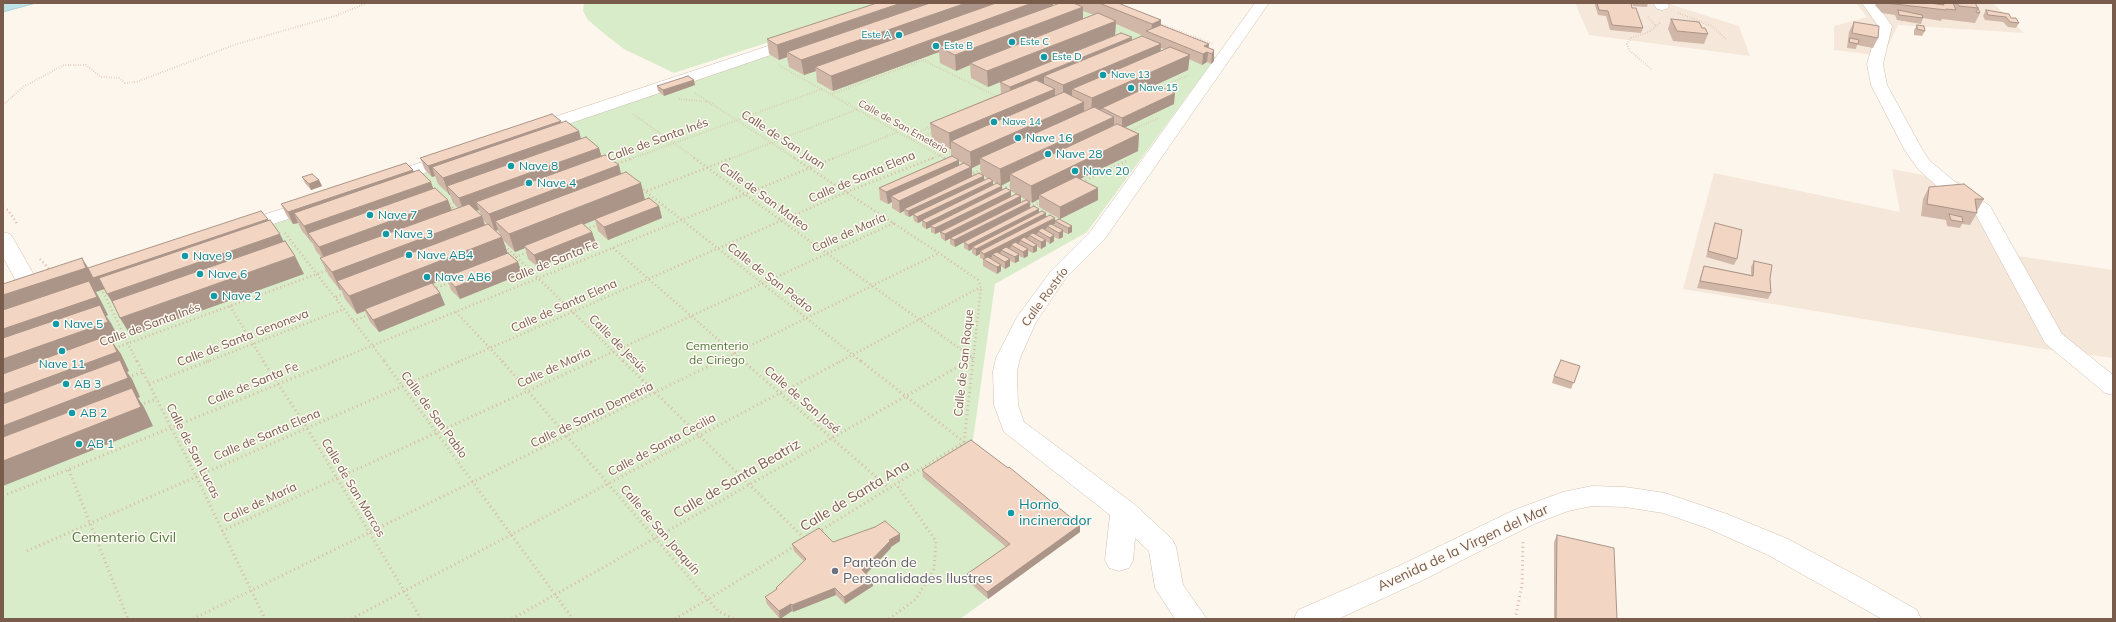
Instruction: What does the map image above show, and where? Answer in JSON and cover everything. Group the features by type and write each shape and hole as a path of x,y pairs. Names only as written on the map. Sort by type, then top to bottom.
{"street":[{"name":"Calle Rostrío","path":"1192,619 1169,588 1162,547 1124,511 1013,426 1006,405 1004,385 1005,371 1008,358 1025,322 1058,275 1097,236 1220,49 1262,3"},
{"path":"1869,3 1885,26 1875,64 1879,85 1904,135 1924,165 1947,185 1983,210 2053,338 2113,387"},
{"path":"518,135 812,36"},
{"path":"367,186 465,153"},
{"path":"224,234 330,199"},
{"path":"3,238 34,298"},
{"name":"Avenida de la Virgen del Mar","path":"1309,619 1411,573 1524,517 1563,502 1592,496 1625,497 1665,504 1717,520 1778,546 1860,590 1906,619"},
{"path":"1119,560 1124,511"}],"path":[{"path":"3,105 23,87 64,64 86,65 101,77 119,78 125,83 136,82 230,47 308,22 335,16 368,3"},
{"path":"1664,6 1712,26 1726,39"},
{"path":"1651,69 1638,60 1629,50 1627,44 1631,38 1650,32 1668,18 1671,14 1664,6"},
{"path":"1157,23 1220,49"},
{"path":"831,94 923,60 1000,98 993,100"},
{"name":"Calle de San Emeterio","path":"773,62 953,162"},
{"path":"778,65 782,63"},
{"path":"1155,90 1190,74"},
{"name":"Calle de Santa Inés","path":"613,166 822,89"},
{"name":"Calle de San Juan","path":"691,91 738,120 939,253 978,280 982,287"},
{"path":"646,192 858,109"},
{"name":"Calle de San Mateo","path":"630,111 709,167 825,253 973,358"},
{"path":"1125,133 1164,115"},
{"path":"907,137 936,124"},
{"name":"Calle de Santa Fe","path":"3,496 898,132"},
{"path":"914,140 936,132"},
{"name":"Calle de Santa Elena","path":"27,551 847,192 954,149"},
{"path":"1080,183 1128,160"},
{"path":"608,161 619,170"},
{"path":"972,173 986,166"},
{"path":"966,169 990,183"},
{"path":"1002,189 1016,183"},
{"name":"Calle de San Pedro","path":"636,184 964,442"},
{"path":"996,186 1008,193"},
{"path":"1014,196 1032,206 1046,200"},
{"path":"445,199 460,214"},
{"path":"651,204 658,201"},
{"name":"Calle de María","path":"222,531 612,351 692,316 825,253 894,223"},
{"path":"580,232 601,224"},
{"name":"Calle de San Pablo","path":"283,230 403,386 572,619"},
{"name":"Calle de Jesús","path":"501,242 805,540"},
{"name":"Calle de San José","path":"613,248 734,354 782,393 889,488"},
{"path":"508,260 530,251"},
{"name":"Calle de Santa Demetria","path":"193,619 656,394 939,253"},
{"name":"Calle de Santa Inés","path":"114,348 332,268"},
{"path":"427,292 457,280"},
{"name":"Calle de Santa Cecilia","path":"351,619 982,287"},
{"name":"Calle de San Roque","path":"964,442 982,287"},
{"name":"Calle de San Lucas","path":"103,292 170,428 196,476 265,619"},
{"path":"336,297 350,292"},
{"name":"Calle de San Marcos","path":"230,306 277,384 307,428 421,619"},
{"name":"Calle de Santa Genoneva","path":"149,384 344,309"},
{"path":"353,321 375,312"},
{"name":"Calle de San Joaquín","path":"456,312 491,348 526,391 718,611 734,619"},
{"name":"Calle de Santa Beatriz","path":"512,619 973,358"},
{"path":"121,380 143,372"},
{"path":"134,407 156,399"},
{"name":"Calle de Santa Ana","path":"675,619 964,442"},
{"path":"69,470 128,619"},
{"path":"890,619 916,599 934,569 936,541 896,484"},
{"path":"1515,619 1522,585 1524,517"}],"shaded area":[{"path":"1575,3 1671,3 1672,5 1739,26 1750,56 1589,35"},
{"path":"1856,3 1993,3 2024,33 1898,25 1883,56 1834,50 1834,26 1867,17"},
{"path":"1892,169 1959,182 2011,255 2113,270 2113,358 2037,348 1683,289 1714,173 1900,212"}],"green space":[{"path":"584,3 889,3 674,73 624,49 607,36 588,20 583,11"},
{"name":"Cementerio de Ciriego","path":"921,3 1082,3 1216,57 1087,232 995,284 972,447 1080,532 960,619 3,619 3,312"}],"water":[{"path":"3,3 36,3 3,12"}],"building":[{"path":"877,3 901,3 777,45 767,39"},
{"path":"930,3 966,3 801,60 787,52"},
{"path":"996,3 1032,3 831,76 815,67"},
{"path":"1060,3 1073,3 1083,7 955,55 939,47"},
{"path":"1099,3 1118,3 1161,20 1152,24"},
{"path":"1597,3 1631,3 1632,8 1636,8 1643,28 1612,25 1608,11 1599,10"},
{"path":"1886,3 1929,3 1944,5 1943,3 1953,3 1956,10 1946,10"},
{"path":"1957,3 1975,3 1978,8 1959,6"},
{"path":"1898,10 1922,15 1923,18 1899,15"},
{"path":"1986,10 2009,14 2011,18 2016,18 2019,23 2010,22 2006,17 1988,15"},
{"path":"1098,13 1116,21 987,71 970,63"},
{"path":"1671,19 1699,22 1708,34 1677,31"},
{"path":"1854,22 1879,26 1878,38 1852,33"},
{"path":"1161,25 1209,44 1204,46 1214,50 1212,54 1207,52 1203,54 1146,31"},
{"path":"1917,25 1924,26 1925,31 1917,29"},
{"path":"1121,33 1132,37 1010,87 1000,82"},
{"path":"1142,36 1161,44 1063,85 1044,76"},
{"path":"1850,38 1859,40 1858,44 1849,42"},
{"path":"1170,47 1190,55 1092,98 1072,89"},
{"path":"688,76 694,80 663,90 657,86"},
{"path":"1036,80 1055,89 949,133 930,123"},
{"path":"1154,84 1175,93 1122,118 1102,108"},
{"path":"1064,92 1084,102 970,152 951,141"},
{"path":"1094,107 1114,117 1000,169 980,158"},
{"path":"552,114 561,121 428,166 420,158"},
{"path":"566,121 579,131 443,178 432,167"},
{"path":"1117,124 1139,134 1031,186 1010,174"},
{"path":"586,137 599,148 459,198 447,186"},
{"path":"605,155 619,165 489,214 476,202"},
{"path":"952,156 959,160 886,192 879,188"},
{"path":"406,163 413,170 288,212 281,204"},
{"path":"964,163 971,167 899,201 891,196"},
{"path":"419,170 431,182 304,226 294,213"},
{"path":"626,172 641,183 509,234 495,221"},
{"path":"979,173 984,176 908,211 904,209"},
{"path":"312,174 319,180 309,184 302,177"},
{"path":"1076,177 1098,188 1060,207 1039,195"},
{"path":"989,178 993,181 917,217 913,214"},
{"path":"997,183 1002,186 926,223 922,220"},
{"path":"1964,184 1984,199 1975,199 1977,213 1927,204 1929,187"},
{"name":"Nave 7","path":"435,188 448,200 319,247 308,233"},
{"path":"1006,188 1011,191 935,228 930,226"},
{"path":"1016,194 1021,196 945,234 940,232"},
{"path":"649,198 659,206 604,227 595,219"},
{"path":"1026,200 1030,202 954,240 950,238"},
{"path":"469,204 482,216 332,272 320,258"},
{"path":"1034,206 1039,209 968,245 964,242"},
{"path":"261,211 268,219 93,278 88,268"},
{"path":"1042,211 1046,213 976,249 972,247"},
{"path":"1949,214 1962,217 1963,222 1951,220"},
{"path":"1050,215 1055,218 984,254 980,251"},
{"path":"1059,219 1072,226 1068,228 1055,221"},
{"path":"270,220 280,234 107,294 99,278"},
{"path":"582,223 592,232 534,255 524,246"},
{"path":"1715,223 1742,230 1737,259 1708,251"},
{"path":"488,224 502,237 349,296 337,281"},
{"path":"1051,224 1063,230 1059,233 1047,226"},
{"path":"1042,228 1054,235 1050,238 1038,231"},
{"path":"1033,233 1046,240 1041,242 1029,235"},
{"path":"1024,237 1037,245 1033,247 1020,240"},
{"name":"Nave 6","path":"285,241 295,256 120,318 112,301"},
{"path":"1015,242 1028,249 1023,252 1011,245"},
{"path":"1006,247 1019,254 1015,257 1001,250"},
{"path":"997,252 1010,259 1005,262 992,254"},
{"path":"508,253 518,262 455,287 446,277"},
{"path":"988,257 1001,265 997,267 983,259"},
{"path":"82,258 86,268 3,295 3,284"},
{"path":"1754,261 1772,265 1770,279 1771,293 1700,281 1704,266 1753,276"},
{"path":"89,281 97,297 3,329 3,310"},
{"path":"432,283 440,293 373,320 365,309"},
{"name":"Nave 5","path":"100,305 108,322 3,359 3,338"},
{"path":"109,335 117,352 3,394 3,374"},
{"name":"AB 3","path":"120,360 128,378 3,426 3,404"},
{"path":"1561,360 1580,366 1574,383 1554,376"},
{"path":"132,388 141,407 3,461 3,437"},
{"name":"Horno incinerador","path":"971,440 1008,468 1009,467 1080,525 987,592 967,574 1010,544 922,470"},
{"name":"Panteón de Personalidades Ilustres","path":"885,521 900,534 889,540 890,541 862,570 872,579 844,597 835,588 792,605 791,604 779,611 765,597 777,589 776,588 806,559 792,544 819,528 833,542 875,527"},
{"path":"1557,535 1614,548 1617,619 1556,619"}],"place":[{"name":"Este A","path":"899,35"},
{"name":"Este C","path":"1012,42"},
{"name":"Este B","path":"936,46"},
{"name":"Este D","path":"1044,57"},
{"name":"Nave 13","path":"1103,75"},
{"name":"Nave 15","path":"1131,88"},
{"name":"Nave 14","path":"994,122"},
{"name":"Nave 16","path":"1018,138"},
{"name":"Nave 28","path":"1048,154"},
{"name":"Nave 8","path":"511,166"},
{"name":"Nave 20","path":"1075,171"},
{"name":"Nave 4","path":"529,183"},
{"name":"Nave 7","path":"370,215"},
{"name":"Nave 3","path":"386,234"},
{"name":"Nave AB4","path":"409,255"},
{"name":"Nave 9","path":"185,256"},
{"name":"Nave 6","path":"200,274"},
{"name":"Nave AB6","path":"427,277"},
{"name":"Nave 2","path":"214,296"},
{"name":"Nave 5","path":"56,324"},
{"name":"Nave 11","path":"62,351"},
{"name":"AB 3","path":"66,384"},
{"name":"AB 2","path":"72,413"},
{"name":"AB 1","path":"79,444"},
{"name":"Horno incinerador","path":"1011,513"},
{"name":"Panteón de Personalidades Ilustres","path":"835,571"}],"park label":[{"name":"Cementerio Civil","path":"124,538"}]}
